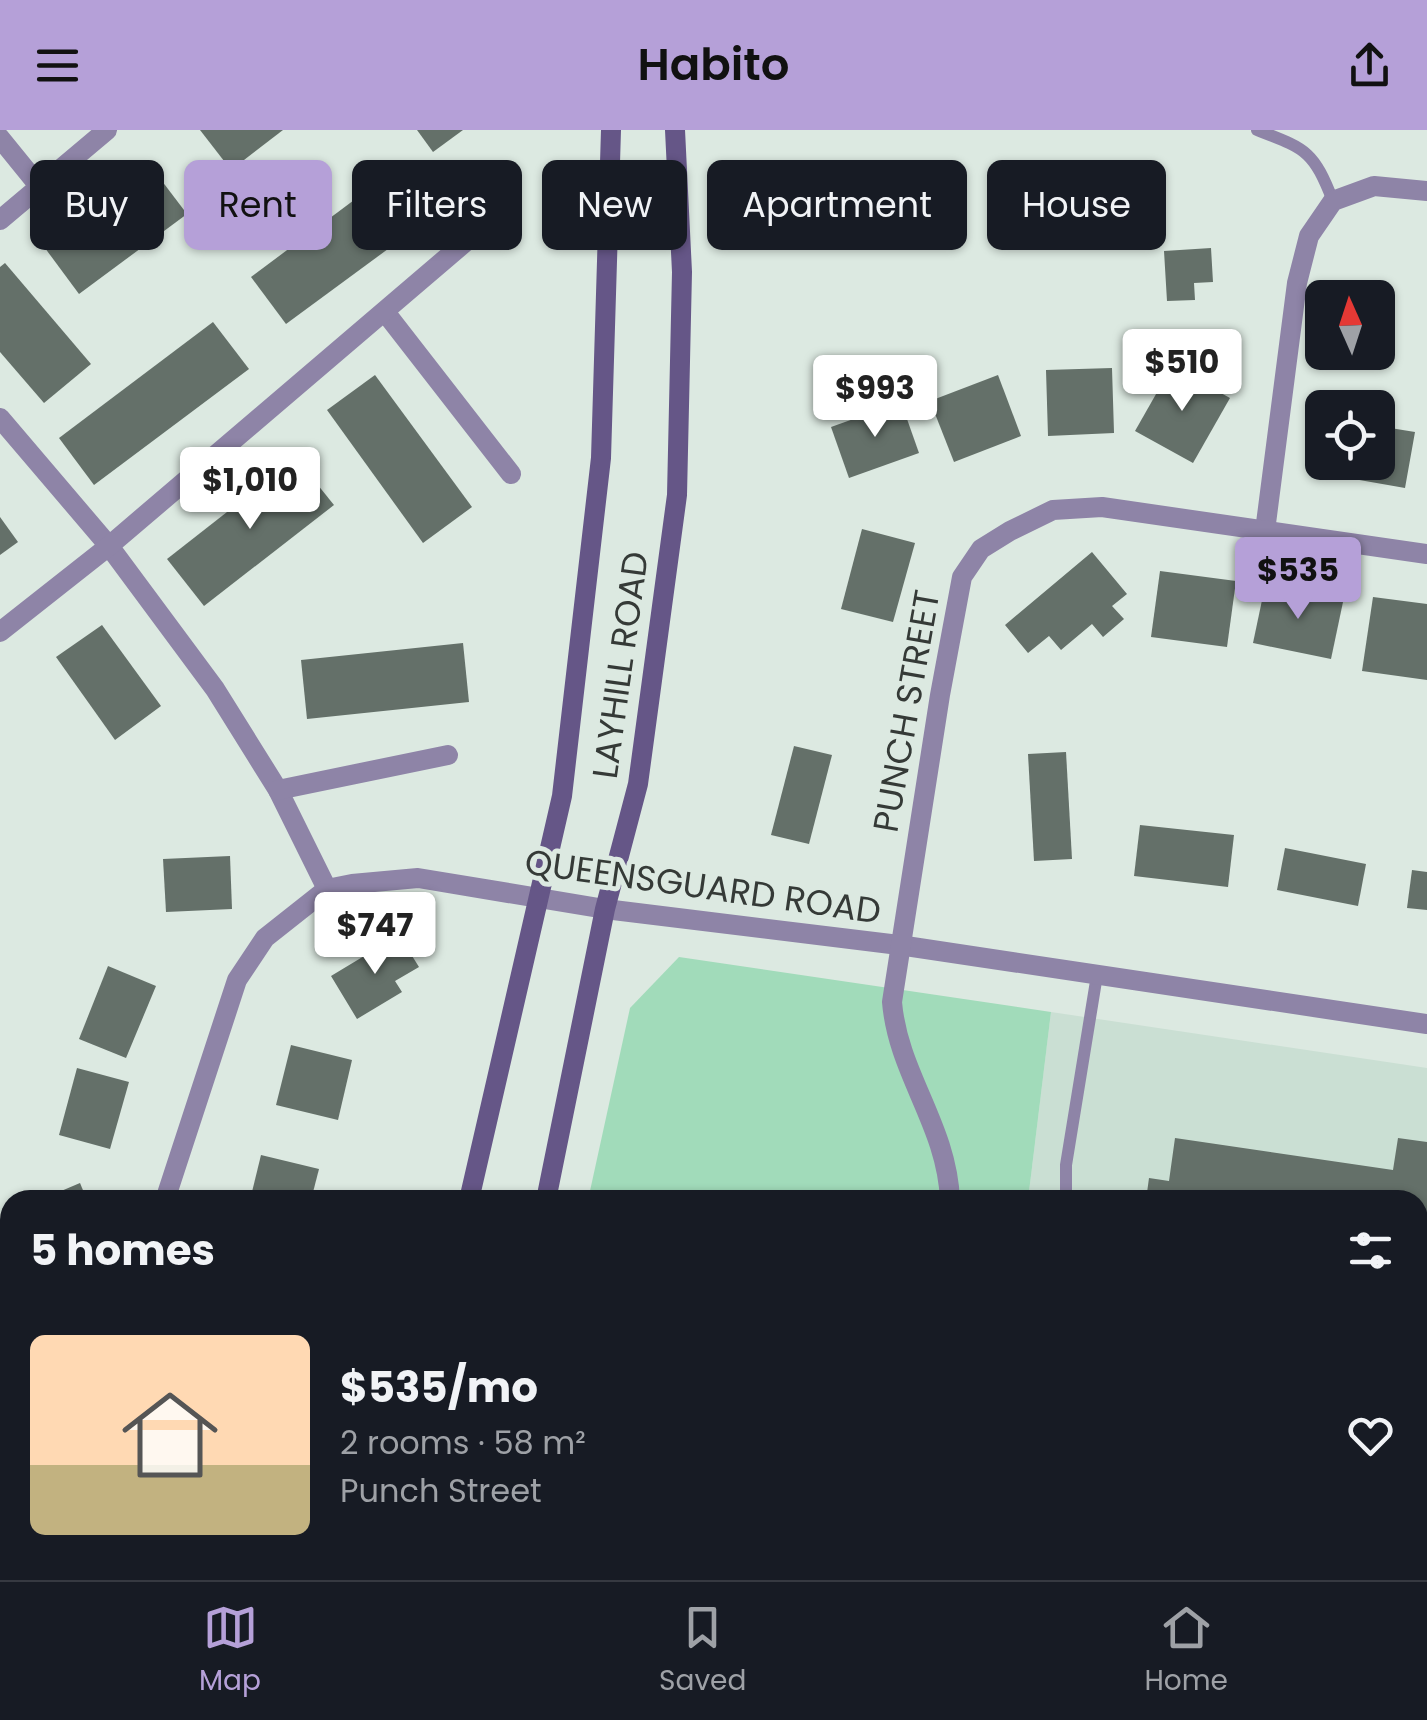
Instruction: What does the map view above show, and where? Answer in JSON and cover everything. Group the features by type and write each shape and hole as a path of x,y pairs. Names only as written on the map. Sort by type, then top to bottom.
{"main road":[{"name":"LAYHILL ROAD","path":"472,1190 562,796 601,458 611,130"},
{"name":"LAYHILL ROAD","path":"548,1190 605,909 638,784 677,495 682,272 675,130"}],"street":[{"path":"71,160 107,130"},
{"path":"0,138 30,174"},
{"path":"1265,531 1297,283 1309,236 1332,201 1374,186 1427,190"},
{"path":"0,220 30,194"},
{"path":"0,632 110,546 456,250"},
{"path":"385,312 511,474"},
{"path":"0,418 110,546 215,689 278,790 326,889 265,938 237,980 167,1190"},
{"name":"PUNCH STREET","path":"949,1190 944,1148 895,1033 892,1002 962,578 982,549 1053,510 1102,507 1427,554"},
{"path":"278,790 448,755"},
{"name":"QUEENSGUARD ROAD","path":"326,889 418,878 605,909 899,945 1427,1024"}],"lane":[{"path":"1257,130 1292,143 1310,155 1320,168 1332,201"},
{"path":"1066,1190 1066,1165 1097,975"}],"shaded area":[{"path":"1051,1012 1427,1068 1427,1190 1029,1190"}],"green space":[{"path":"679,957 1051,1012 1029,1190 590,1190 630,1008"}],"building":[{"path":"200,130 283,130 244,160 223,160"},
{"path":"417,130 463,130 433,152"},
{"path":"164,184 184,210 184,216 164,231"},
{"path":"352,202 352,250 387,250 286,324 251,277 287,250 332,250 332,217"},
{"path":"1211,248 1213,282 1194,283 1195,300 1167,301 1164,251"},
{"path":"46,250 138,250 79,294"},
{"path":"5,263 91,364 44,403 0,352 0,267"},
{"path":"213,322 249,369 94,485 59,438"},
{"path":"1172,366 1230,398 1193,463 1135,431"},
{"path":"1112,368 1114,433 1048,436 1046,370"},
{"path":"375,375 472,507 423,543 327,410"},
{"path":"998,375 1021,436 954,462 930,401"},
{"path":"901,402 919,453 849,478 831,427"},
{"path":"1395,429 1415,432 1405,488 1359,480 1395,480"},
{"path":"296,458 334,505 204,606 167,559"},
{"path":"0,517 18,542 0,555"},
{"path":"862,529 915,543 893,622 841,609"},
{"path":"1092,552 1127,594 1112,606 1124,619 1103,637 1092,624 1061,650 1049,636 1028,653 1005,625"},
{"path":"1160,571 1236,581 1227,647 1151,637"},
{"path":"1265,586 1343,602 1331,659 1253,643"},
{"path":"1373,597 1427,604 1427,680 1362,671"},
{"path":"102,625 161,706 115,740 56,657"},
{"path":"463,643 469,702 307,719 301,660"},
{"path":"794,746 832,755 809,844 771,835"},
{"path":"1066,752 1072,859 1034,861 1028,754"},
{"path":"1140,825 1234,835 1228,887 1134,876"},
{"path":"1285,848 1366,864 1358,906 1277,890"},
{"path":"230,856 232,909 166,912 163,859"},
{"path":"1412,870 1427,872 1427,910 1407,908"},
{"path":"399,935 419,967 395,981 402,992 357,1019 331,976"},
{"path":"108,966 156,986 126,1058 79,1039"},
{"path":"291,1045 352,1060 338,1120 276,1105"},
{"path":"77,1068 129,1082 110,1149 59,1135"},
{"path":"1175,1138 1393,1170 1398,1138 1427,1142 1427,1190 1147,1190 1149,1178 1169,1181"},
{"path":"261,1155 319,1169 314,1190 252,1190"},
{"path":"80,1183 83,1190 64,1190"}]}
